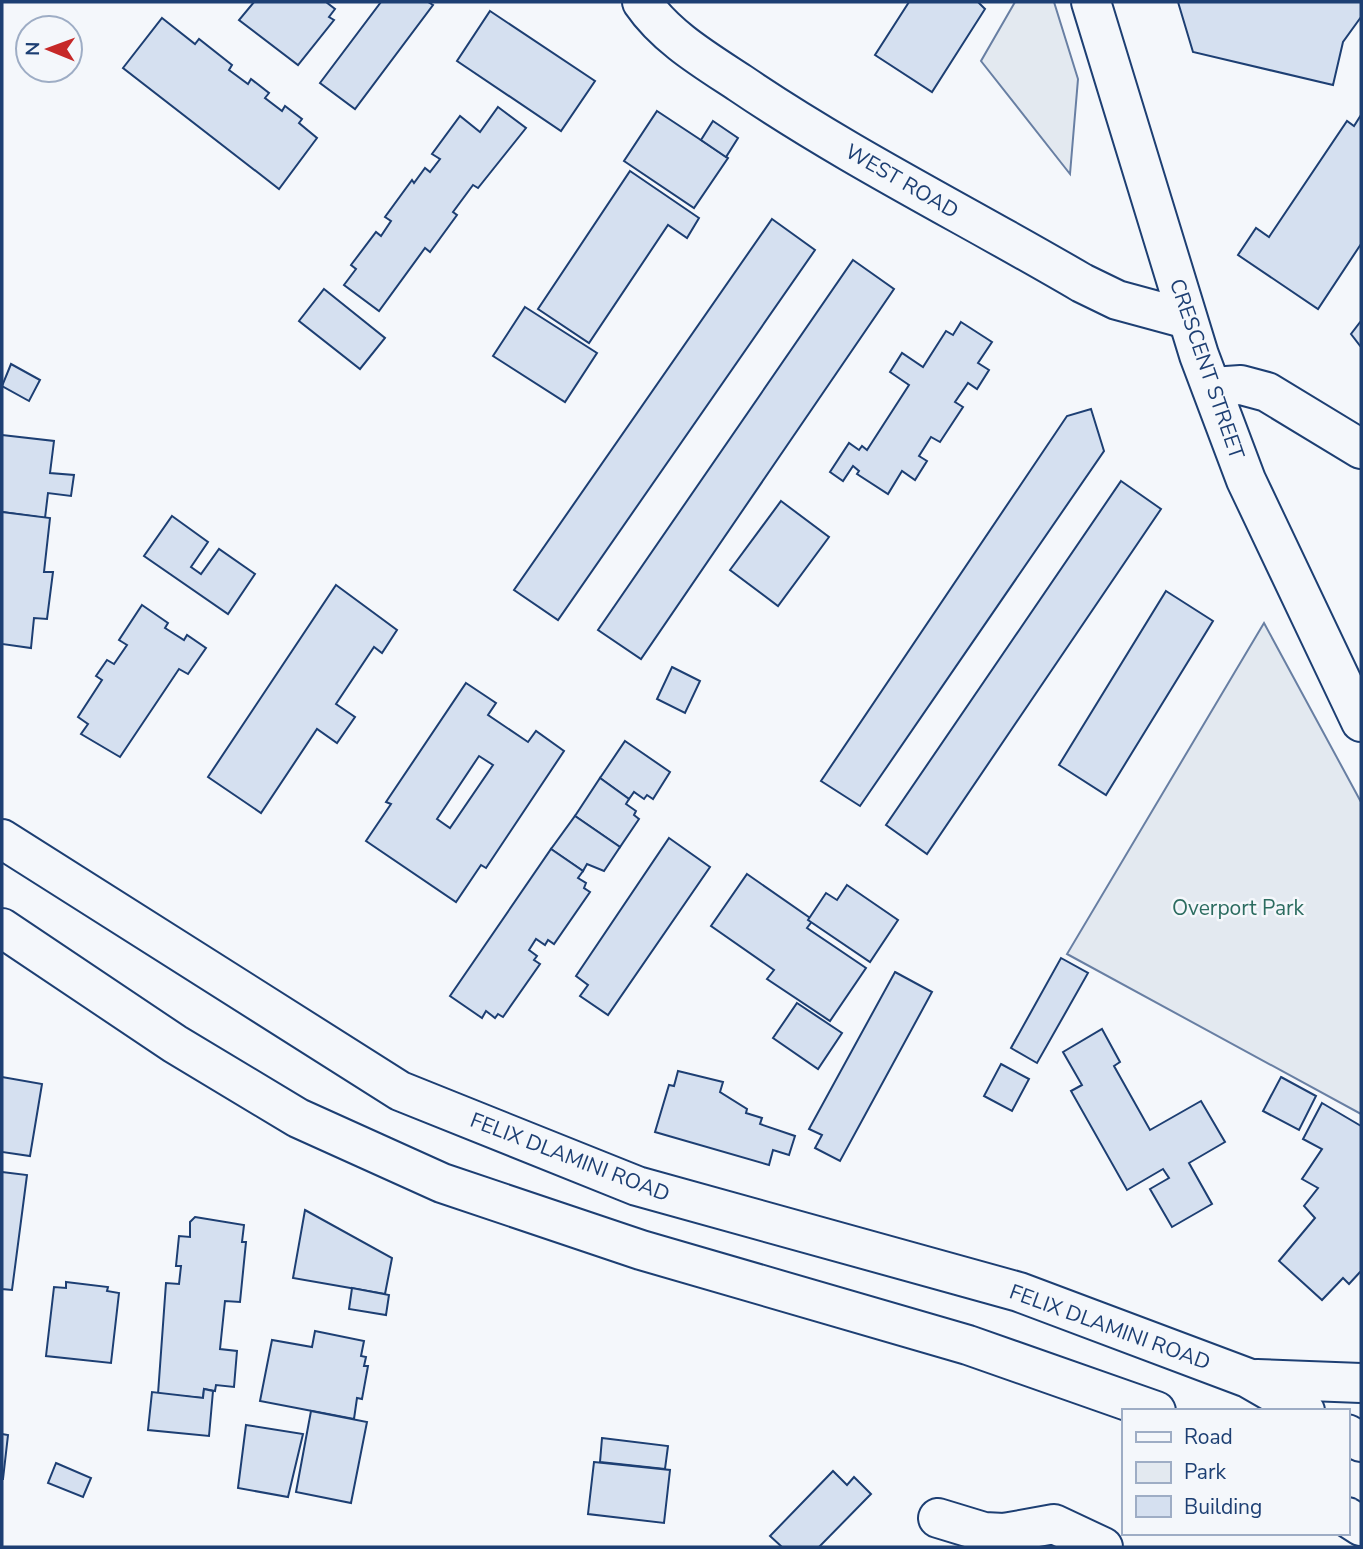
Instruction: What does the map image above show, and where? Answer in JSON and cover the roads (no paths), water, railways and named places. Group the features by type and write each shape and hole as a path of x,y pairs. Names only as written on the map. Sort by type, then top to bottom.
{"main road":[{"name":"WEST ROAD","path":"642,2 652,17 679,41 794,118 1082,283 1117,300 1187,319"},
{"name":"CRESCENT STREET","path":"1091,2 1187,319 1246,480 1361,722"},
{"path":"1212,387 1241,384 1267,392 1361,449"},
{"name":"FELIX DLAMINI ROAD","path":"2,839 400,1091 637,1186 1019,1292 1248,1378 1302,1409"},
{"path":"2,928 175,1044 298,1118 442,1183 641,1250 968,1345 1150,1409"},
{"path":"1248,1378 1361,1383"},
{"path":"938,1518 984,1532 1004,1532 1054,1524 1103,1547"}],"park label":[{"name":"Overport Park","path":"1238,908"}]}
